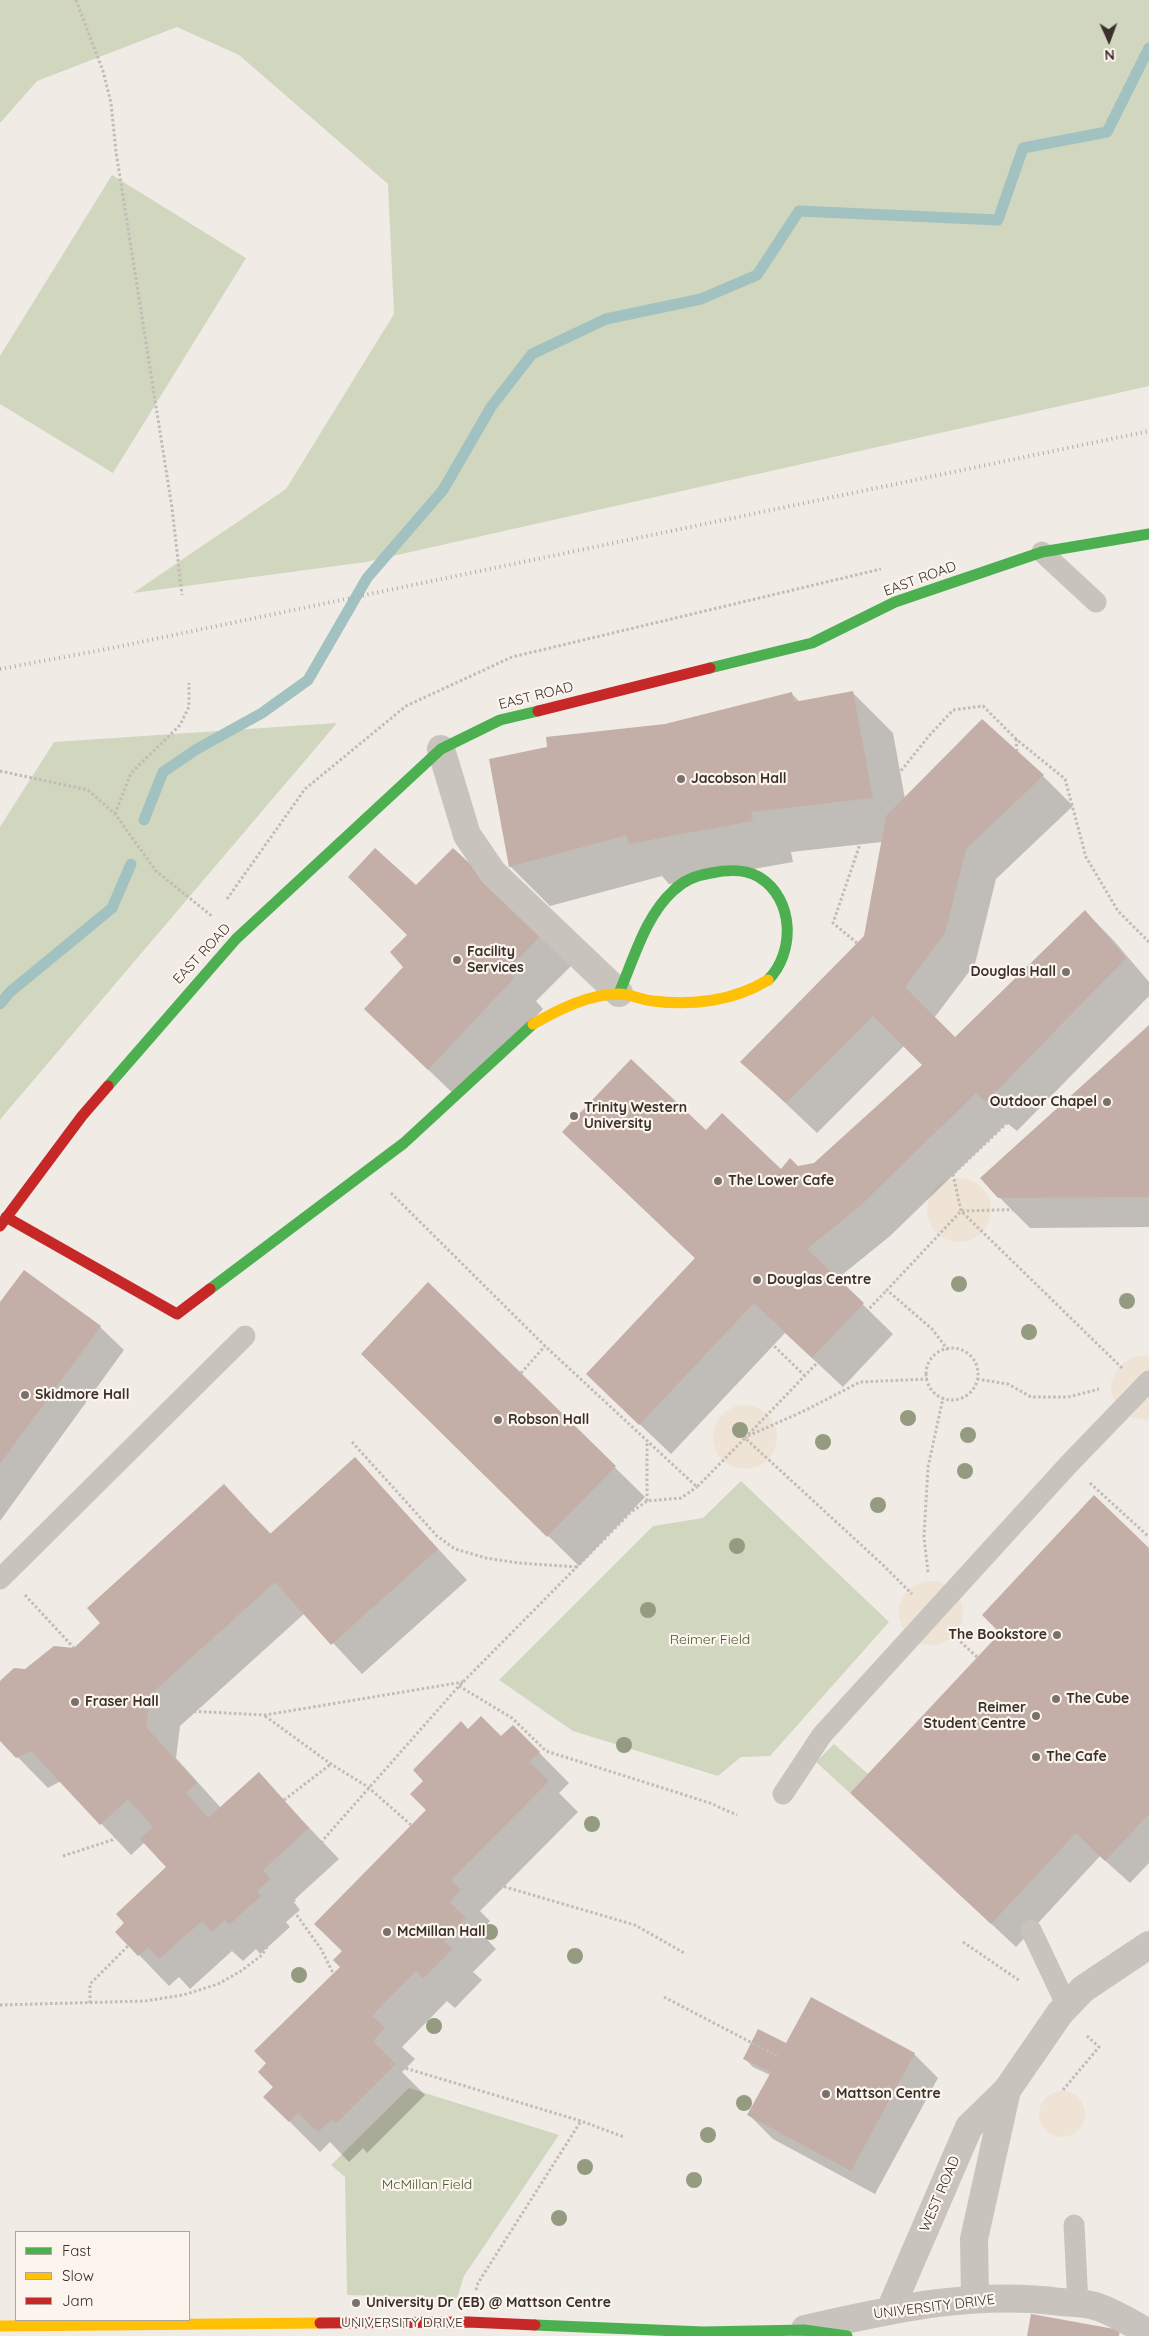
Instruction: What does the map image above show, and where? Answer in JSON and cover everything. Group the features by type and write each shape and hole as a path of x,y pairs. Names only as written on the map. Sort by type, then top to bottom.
{"street":[{"name":"EAST ROAD","path":"3,1222 82,1116 149,1035 236,939 441,749 500,720 812,643 895,602 1042,552 1149,534"},
{"path":"441,749 467,835 488,866 619,994"},
{"path":"3,1222 178,1314 404,1143 533,1024 556,1011 581,1002 619,994 650,1001 674,1003 700,1001 727,997 769,980 781,965 786,948 787,929 779,898 770,886 758,876 724,871 706,873 690,879 674,889 654,916 619,994"},
{"name":"WEST ROAD","path":"890,2310 968,2127 1008,2090 1067,2006 1083,1989 1149,1945"},
{"name":"WEST ROAD","path":"975,2299 974,2240 1008,2090"},
{"name":"UNIVERSITY DRIVE","path":"804,2330 890,2310 975,2299 1040,2299 1097,2306 1149,2333"},
{"name":"UNIVERSITY DRIVE","path":"0,2326 443,2329 468,2322 703,2332 804,2330 847,2336"}],"lane":[{"path":"1042,552 1096,602"},
{"path":"2,1577 245,1336"},
{"path":"783,1794 822,1736 1069,1464 1146,1385"},
{"path":"1031,1930 1067,2006"},
{"path":"1074,2226 1078,2304"}],"path":[{"path":"76,0 103,71 111,104 116,152 172,508 182,595"},
{"path":"115,814 131,772 180,725 189,707 189,683"},
{"path":"857,943 832,923 873,806 928,737 953,710 983,706 1016,738 1065,779 1086,857 1118,911 1149,942"},
{"path":"1016,738 1017,751"},
{"path":"0,771 88,790 115,814 156,872 214,918 236,939"},
{"path":"1146,1385 961,1211 953,1174 1149,989"},
{"path":"969,1101 998,1130"},
{"path":"368,1170 545,1346 697,1487"},
{"path":"0,2005 145,2001 183,1995 218,1984 241,1971 262,1954 291,1907 323,1840 459,1686 630,1513 647,1501 681,1498 697,1487 961,1211 1149,1206"},
{"path":"887,1290 932,1329 948,1350"},
{"path":"742,1315 804,1375"},
{"path":"521,1373 545,1346"},
{"path":"956,1348 970,1356 978,1371 976,1386 965,1397 958,1400 943,1398 935,1394 929,1387 928,1379 926,1371 928,1363 940,1352 956,1348"},
{"path":"745,1438 806,1410 860,1382 928,1379"},
{"path":"976,1379 1008,1384 1031,1397 1068,1397 1105,1387 1146,1385"},
{"path":"933,1615 924,1537 928,1466 943,1398"},
{"path":"745,1438 883,1565 933,1615"},
{"path":"647,1441 647,1501"},
{"path":"352,1442 437,1536 455,1549 486,1558 519,1563 578,1567"},
{"path":"1069,1464 1149,1537"},
{"path":"2,1577 48,1618 74,1648"},
{"path":"149,1709 265,1715 464,1682"},
{"path":"459,1686 512,1718 546,1751 710,1803 737,1815"},
{"path":"265,1715 331,1764 368,1787 411,1825"},
{"path":"284,1800 331,1764"},
{"path":"63,1856 112,1840 140,1812"},
{"path":"467,1863 488,1882 635,1925 686,1954"},
{"path":"291,1907 321,1949 333,1973"},
{"path":"963,1942 1022,1982"},
{"path":"90,2003 90,1984 128,1946"},
{"path":"664,1997 779,2057"},
{"path":"378,2010 387,2024 406,2068 581,2121 624,2137"},
{"path":"1063,2090 1100,2047 1083,2033"},
{"path":"468,2322 478,2284 581,2121"}],"green space":[{"path":"0,0 1149,0 1149,386 366,562 133,593 286,489 394,314 388,184 239,55 177,27 37,81 0,123"},
{"path":"112,175 246,258 113,473 0,404 0,356"},
{"path":"337,723 0,1120 0,827 54,742"},
{"name":"Reimer Field","path":"741,1481 889,1622 770,1756 741,1757 718,1776 573,1731 499,1680 653,1526 703,1518"},
{"path":"834,1744 868,1774 850,1793 816,1762"},
{"name":"McMillan Field","path":"409,2088 559,2135 464,2276 457,2298 347,2295 345,2177 331,2165"}],"shaded area":[{"path":"959,1178 971,1181 982,1187 988,1198 991,1210 988,1222 982,1233 971,1239 959,1242 947,1239 936,1233 930,1222 927,1210 930,1198 936,1187 947,1181"},
{"path":"1140,1356 1149,1357 1149,1420 1129,1417 1120,1412 1111,1393 1111,1382 1120,1366 1130,1359"},
{"path":"745,1405 757,1408 768,1414 774,1425 777,1437 774,1449 768,1460 757,1466 745,1469 733,1466 722,1460 716,1449 713,1437 716,1425 722,1414 733,1408"},
{"path":"931,1581 949,1587 957,1595 963,1613 957,1631 949,1639 931,1645 913,1639 905,1631 899,1613 905,1595 913,1587"},
{"path":"1058,2091 1066,2091 1075,2095 1081,2101 1085,2114 1081,2127 1075,2133 1066,2137 1058,2137 1049,2133 1043,2127 1039,2118 1039,2110 1043,2101 1049,2095"}],"building":[{"name":"Jacobson Hall","path":"853,691 873,798 751,812 753,821 628,844 627,835 509,867 489,759 547,747 546,737 665,724 792,692 794,702"},
{"path":"982,719 1044,775 966,849 945,933 905,987 955,1037 1085,910 1126,958 986,1102 976,1093 860,1206 807,1249 864,1303 812,1358 754,1303 639,1425 586,1374 695,1258 562,1132 631,1059 706,1130 722,1113 781,1169 790,1158 798,1166 814,1163 922,1065 873,1016 786,1103 740,1062 864,936 886,816"},
{"name":"Facility Services","path":"375,848 416,885 453,848 544,932 507,970 514,978 428,1070 364,1009 403,967 390,952 407,935 348,877"},
{"name":"Outdoor Chapel","path":"1149,1025 1149,1197 998,1198 980,1178"},
{"name":"Skidmore Hall","path":"24,1270 101,1326 0,1464 0,1302"},
{"name":"Robson Hall","path":"428,1282 616,1466 547,1537 361,1354"},
{"name":"Fraser Hall","path":"355,1457 438,1549 331,1645 275,1582 150,1695 146,1727 197,1783 186,1793 208,1818 259,1772 309,1828 263,1870 270,1879 257,1891 261,1896 229,1925 225,1920 212,1932 202,1921 159,1959 148,1947 138,1956 115,1932 124,1923 116,1914 166,1867 140,1839 153,1827 128,1799 100,1825 31,1751 16,1758 0,1741 0,1681 14,1668 25,1669 54,1646 74,1648 100,1623 87,1608 224,1484 270,1534"},
{"name":"Reimer Student Centre","path":"1094,1495 1149,1548 1149,1814 1105,1861 1076,1833 991,1924 850,1793 1000,1633 982,1615"},
{"name":"McMillan Hall","path":"481,1716 501,1736 513,1725 540,1752 529,1762 549,1781 451,1880 461,1890 450,1902 466,1918 444,1941 453,1949 423,1979 416,1971 372,2016 385,2028 373,2041 396,2064 336,2124 332,2119 318,2132 298,2113 289,2122 263,2097 273,2087 258,2072 266,2063 254,2051 340,1967 333,1960 342,1951 314,1924 426,1810 410,1794 423,1781 413,1770 461,1721 468,1729"},
{"name":"Mattson Centre","path":"811,1997 915,2053 851,2171 747,2115 771,2072 743,2059 758,2029 786,2043"},
{"path":"1031,2314 1120,2330 1119,2336 1027,2336"}],"waterway":[{"path":"144,820 163,772 197,749 262,713 308,680 367,578 443,490 491,407 532,354 606,319 701,299 757,275 799,211 998,220 1023,148 1107,132 1149,48"},
{"path":"0,1004 10,992 112,908 131,864"}],"railway":[{"path":"0,669 107,649 1149,431"}],"traffic: fast":[{"path":"710,668 812,643 895,602 1042,552 1149,534"},
{"path":"108,1086 236,939 441,749 500,720 538,711"},
{"path":"619,993 641,938 664,900 678,886 691,878 723,871 742,871 759,877 771,887 785,912 787,941 777,969 768,980"},
{"path":"210,1289 404,1143 533,1024"},
{"path":"535,2325 703,2332 804,2330 847,2336"}],"traffic: slow":[{"path":"533,1024 564,1008 597,997 619,994 653,1001 698,1002 741,993 768,980"},
{"path":"0,2326 320,2323"}],"traffic: jam":[{"path":"538,711 710,668"},
{"path":"0,1226 82,1116 108,1086"},
{"path":"6,1217 177,1314 210,1289"},
{"path":"320,2323 468,2322 535,2325"}],"place":[{"name":"Jacobson Hall","path":"681,779"},
{"name":"Facility Services","path":"457,960"},
{"name":"Douglas Hall","path":"1066,972"},
{"name":"Outdoor Chapel","path":"1107,1102"},
{"name":"Trinity Western University","path":"574,1116"},
{"name":"The Lower Cafe","path":"718,1181"},
{"name":"Douglas Centre","path":"757,1280"},
{"name":"Skidmore Hall","path":"25,1395"},
{"name":"Robson Hall","path":"498,1420"},
{"name":"The Bookstore","path":"1057,1635"},
{"name":"The Cube","path":"1056,1699"},
{"name":"Fraser Hall","path":"75,1702"},
{"name":"Reimer Student Centre","path":"1036,1716"},
{"name":"The Cafe","path":"1036,1757"},
{"name":"McMillan Hall","path":"387,1932"},
{"name":"Mattson Centre","path":"826,2094"},
{"name":"University Dr (EB) @ Mattson Centre","path":"356,2303"}]}
